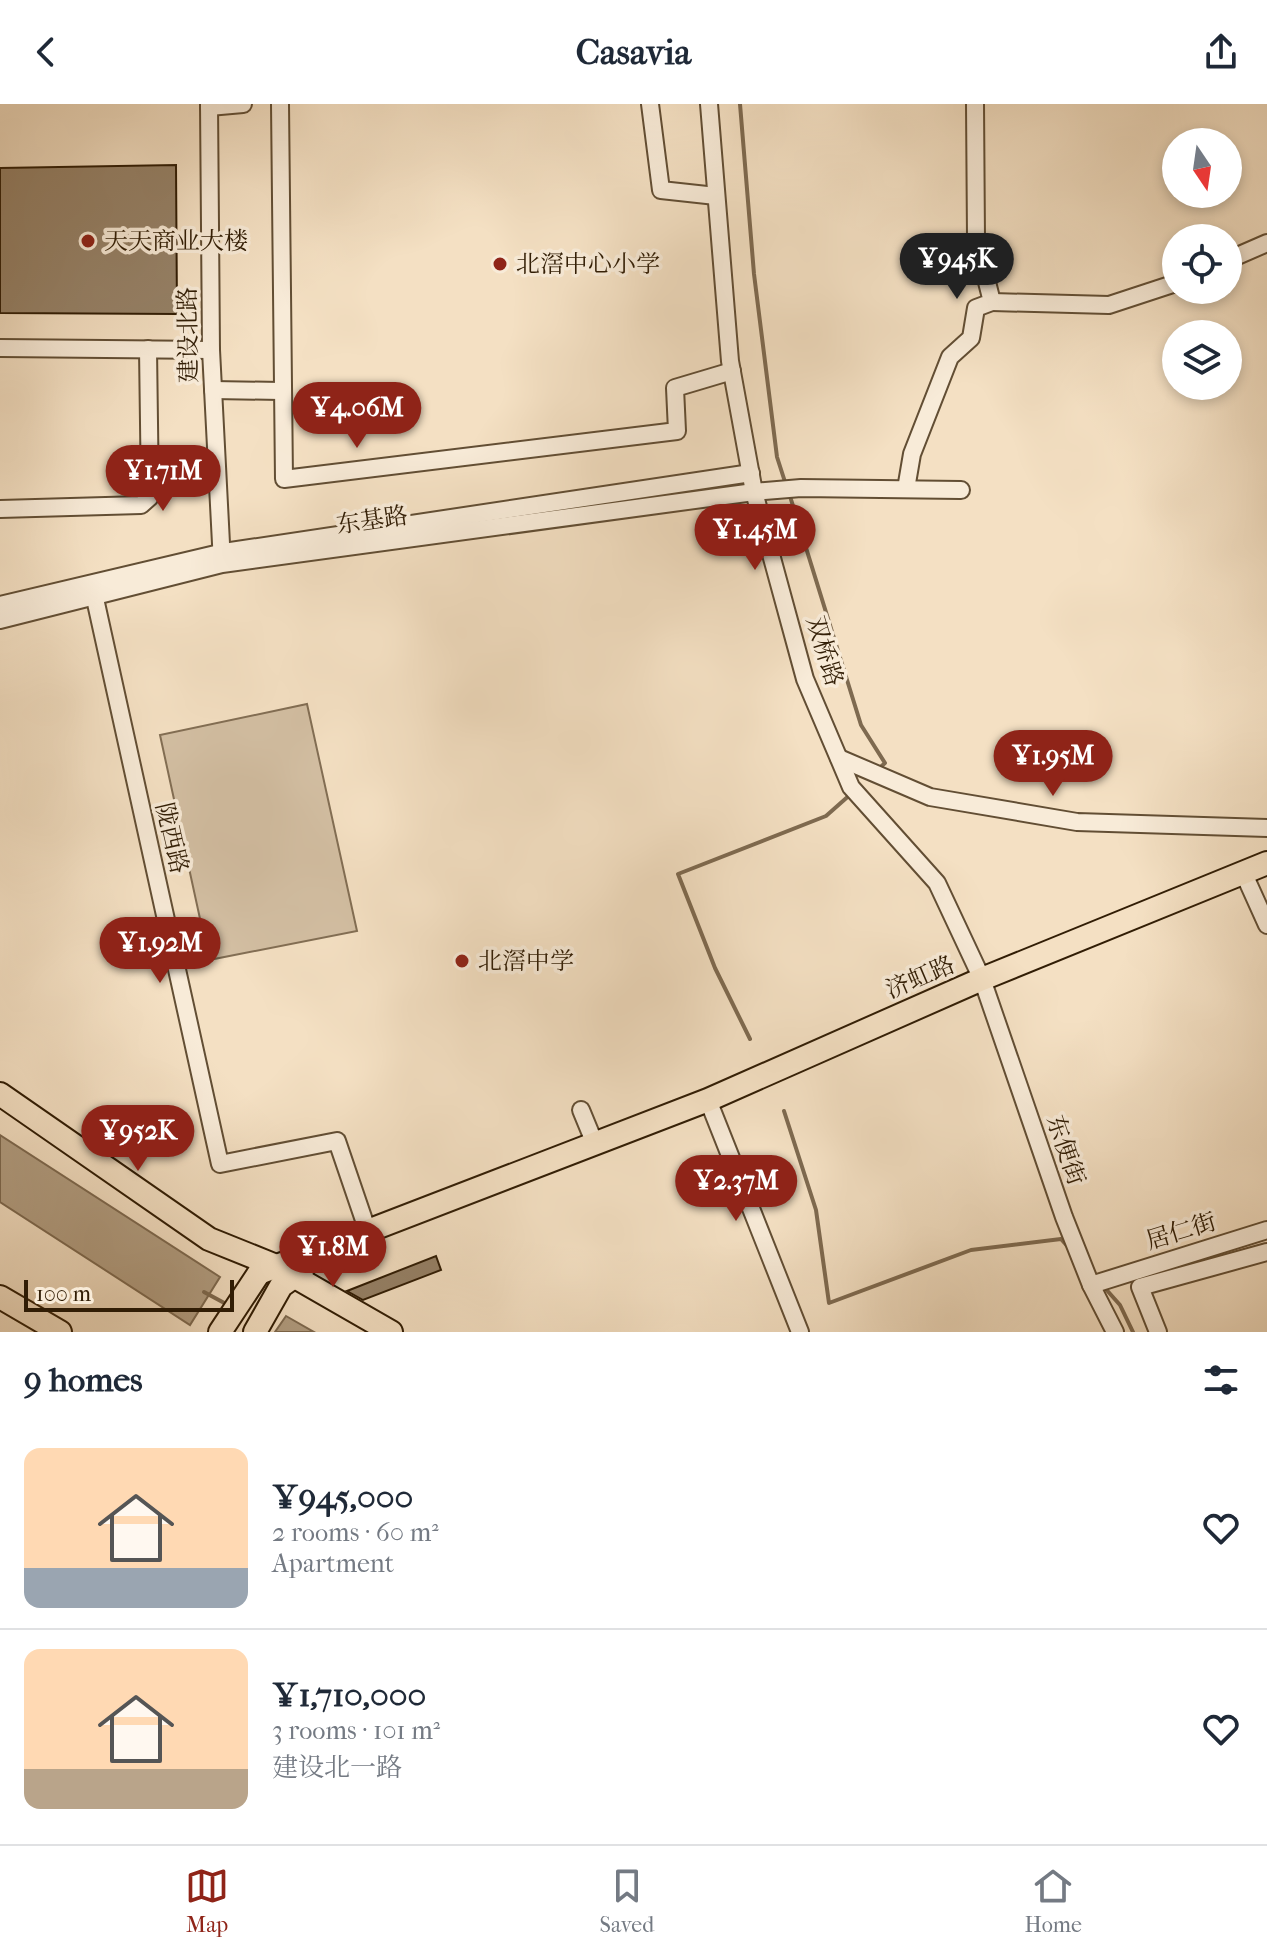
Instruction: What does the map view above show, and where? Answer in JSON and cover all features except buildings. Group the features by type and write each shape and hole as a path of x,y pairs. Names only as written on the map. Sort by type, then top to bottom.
{"main road":[{"name":"济虹路","path":"270,1282 368,1232 708,1100 982,979 1267,863"},
{"path":"0,1094 270,1282 391,1332"},
{"path":"0,1105 209,1250 363,1332"},
{"name":"济虹路","path":"270,1282 590,1153 595,1144"},
{"path":"220,1332 270,1282"},
{"path":"255,1332 270,1282"},
{"path":"0,1297 60,1332"}],"street":[{"path":"214,105 243,104"},
{"path":"280,104 284,479 677,431 675,388 732,371"},
{"path":"650,104 661,190 716,196"},
{"name":"双桥路","path":"709,104 732,371 754,492 805,679 851,787 937,883 982,979"},
{"path":"975,104 976,238 992,302"},
{"name":"建设北路","path":"214,105 211,350 217,390"},
{"name":"建设北路","path":"214,105 217,390 228,558"},
{"path":"1242,254 1267,243"},
{"path":"906,489 912,454 950,357 971,338 976,308 992,302 1109,305 1162,288"},
{"path":"0,348 211,350"},
{"path":"0,509 141,505 150,497 148,349"},
{"path":"217,390 281,391"},
{"name":"东基路","path":"0,605 228,558 751,473"},
{"name":"东基路","path":"0,620 228,558 754,492 801,488 961,490"},
{"name":"陇西路","path":"94,594 220,1164 337,1141 368,1232"},
{"path":"839,758 930,797 1077,822 1267,828"},
{"path":"1244,874 1267,925"},
{"name":"东便街","path":"982,979 1091,1285 1115,1332"},
{"path":"708,1100 800,1332"},
{"path":"581,1110 595,1144"},
{"name":"居仁街","path":"1091,1285 1267,1230"},
{"path":"1158,1332 1140,1287 1267,1252"}],"shaded area":[{"path":"307,704 357,931 209,960 160,735"},
{"path":"0,1135 220,1277 190,1325 0,1202"},
{"path":"286,1316 314,1332 275,1332"}],"waterway":[{"path":"740,104 754,274 777,457 786,485"},
{"path":"789,493 861,725 885,763 876,771"},
{"path":"750,1039 715,968 678,874 826,816 852,793"},
{"path":"784,1111 816,1210 829,1303 971,1250 1061,1239 1069,1248"},
{"path":"1104,1287 1120,1305 1133,1332"},
{"path":"204,1292 228,1305"}],"place":[{"name":"天天商业大楼","path":"88,241"},
{"name":"北滘中心小学","path":"500,264"},
{"name":"北滘中学","path":"462,961"}]}
